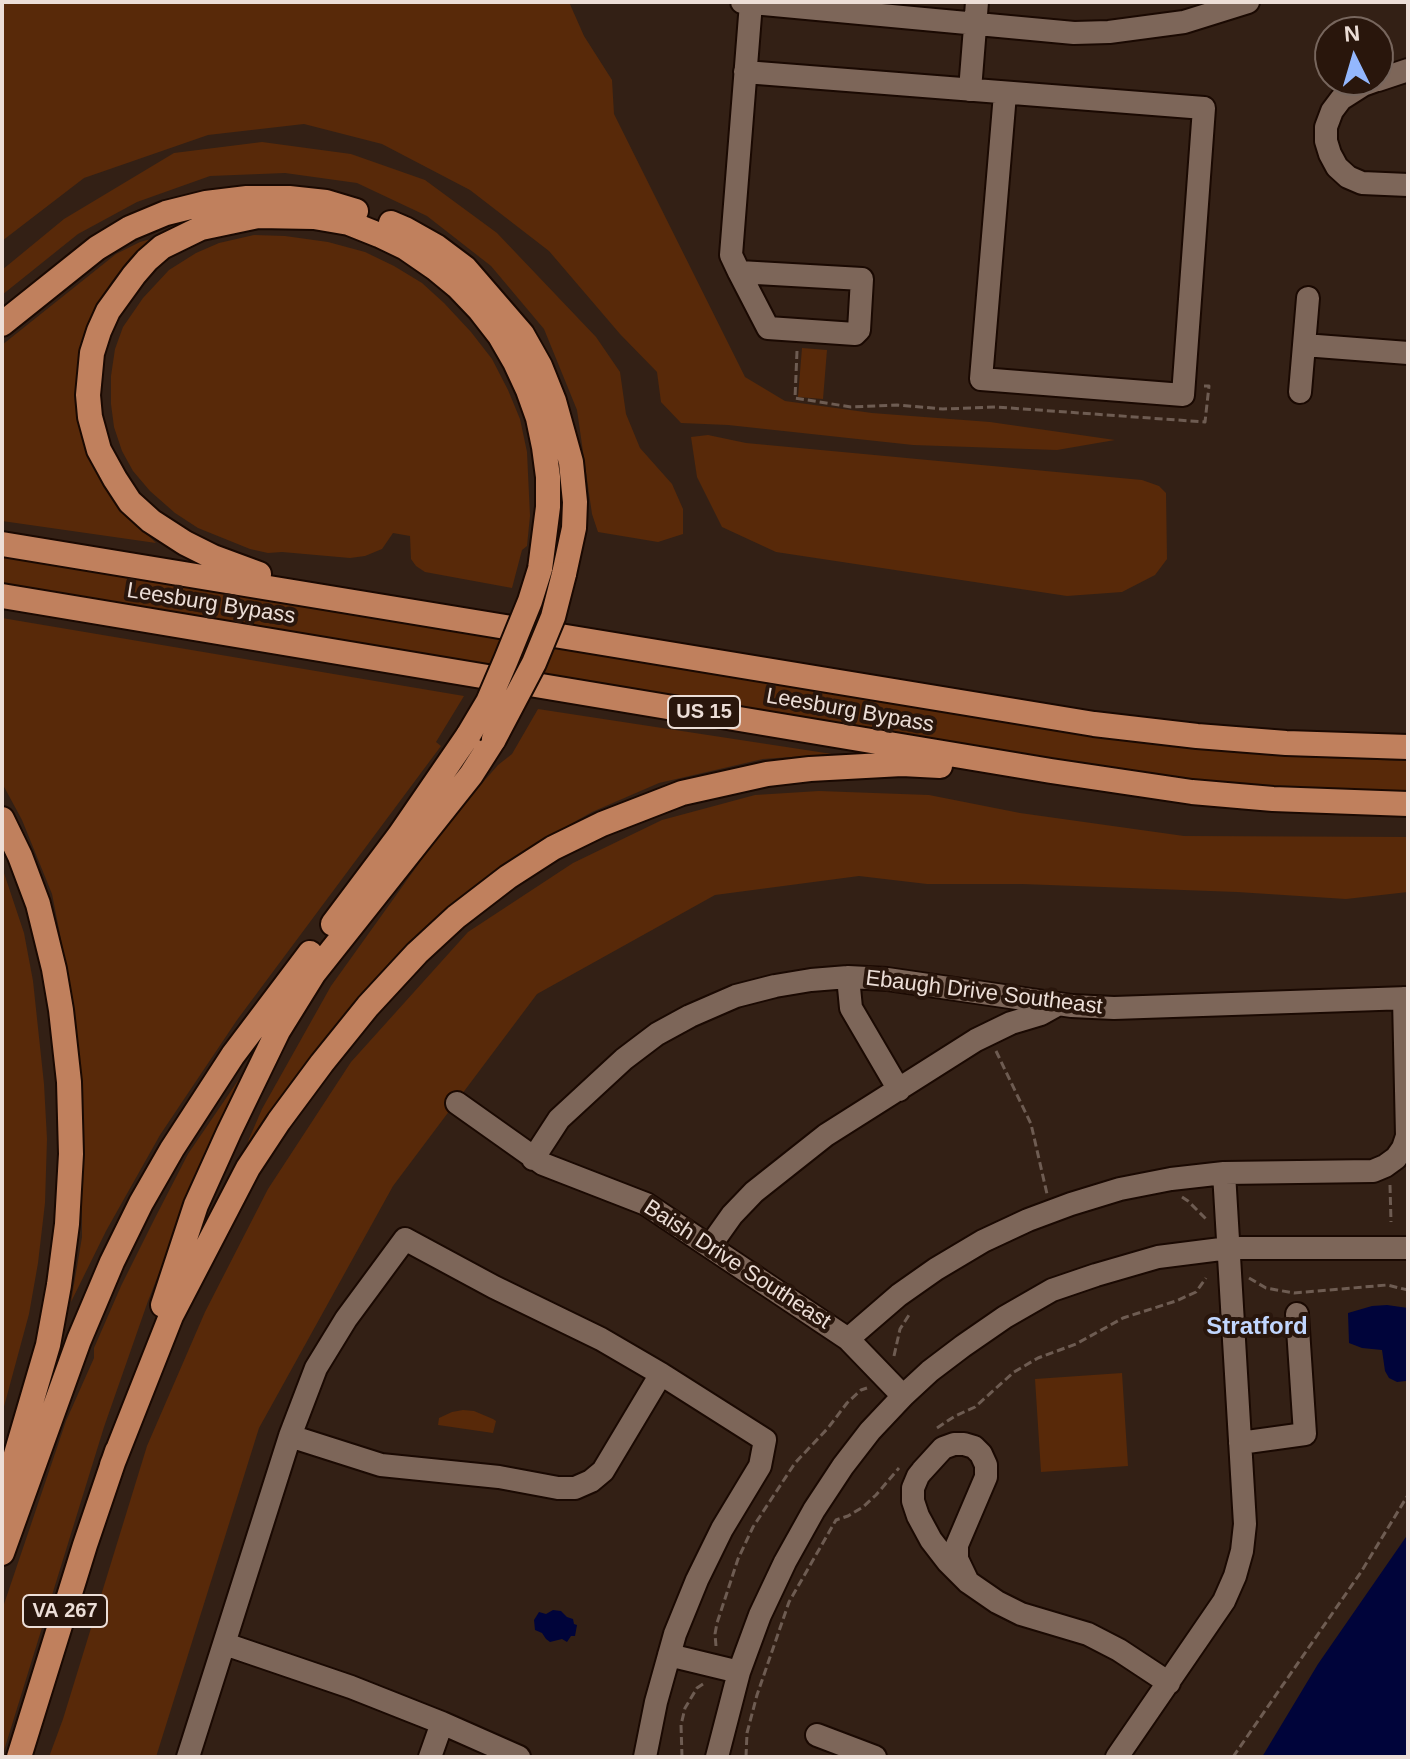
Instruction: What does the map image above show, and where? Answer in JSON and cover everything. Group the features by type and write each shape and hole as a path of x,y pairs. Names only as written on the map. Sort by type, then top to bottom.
{"highway":[{"path":"2,324 97,248 130,228 166,213 206,203 247,198 326,202 365,213 405,229 465,268 522,334 540,366 554,401 571,462 575,502 574,528 553,617 534,663 494,739 471,775 314,973 278,1031 229,1132 196,1205 112,1465"},
{"path":"2,1553 79,1340 112,1262 157,1176 233,1055 399,836 488,702 540,569 548,507 548,477 538,418 515,362 500,336 458,287 406,248 349,223 314,217 258,216 201,228 162,247 134,275 108,311 99,331 89,372 88,395 94,434 106,465 130,502 151,521 185,543 240,568 295,585 421,613"},
{"name":"Leesburg Bypass","path":"2,544 1094,724 1286,743 1408,747"},
{"name":"Leesburg Bypass","path":"2,596 1192,792 1273,799 1408,804"},
{"path":"112,1465 171,1316 248,1168 279,1121 368,1006 417,953 481,896 553,848 602,824 652,803 714,785 767,774 902,764 1051,771"},
{"path":"2,819 38,904 54,969 69,1082 71,1154 67,1224 48,1345 2,1502"},
{"name":"VA 267","path":"19,1757 112,1465"}],"street":[{"path":"742,2 1074,33 1109,32 1184,22 1248,2"},
{"path":"970,90 977,2"},
{"path":"739,272 862,279 859,330 855,334 768,328 739,272 731,255 751,3"},
{"path":"745,72 1204,108 1183,395 981,379 1005,94"},
{"path":"1346,96 1332,111 1326,127 1326,141 1337,167 1348,177 1362,183 1408,185"},
{"path":"1300,392 1308,298"},
{"path":"1304,345 1408,353"},
{"path":"848,977 851,1008 899,1090"},
{"name":"Ebaugh Drive Southeast","path":"533,1159 559,1119 614,1067 657,1034 736,996 775,986 848,977 887,979 1059,1004 1114,1008 1406,998"},
{"name":"Baish Drive Southeast","path":"848,1339 899,1295 936,1269 983,1241 1071,1204 1120,1189 1171,1179 1224,1173 1373,1171 1385,1166 1396,1158 1407,1136 1406,998"},
{"path":"710,1246 732,1215 754,1192 826,1135 976,1040 1059,1004"},
{"name":"Baish Drive Southeast","path":"457,1103 533,1159 646,1204 710,1246 848,1339 903,1396"},
{"path":"1117,1757 1224,1601 1242,1551 1245,1524 1224,1173"},
{"path":"188,1757 290,1436 316,1368 346,1319 405,1239 601,1339 765,1440 760,1466 722,1529 675,1634 645,1757"},
{"path":"717,1757 739,1672 760,1615 814,1510 870,1431 930,1371 963,1346 1052,1290 1158,1257 1229,1248 1408,1248"},
{"path":"1240,1443 1305,1434 1297,1314"},
{"path":"290,1436 381,1465 575,1488 603,1471 661,1374"},
{"path":"968,1582 959,1568 957,1545 986,1477 986,1465 974,1447 954,1444 943,1448 918,1476 913,1488 918,1516 948,1562 968,1582 997,1602 1021,1614 1088,1634 1169,1683"},
{"path":"225,1644 351,1687 519,1757"},
{"path":"669,1655 739,1672"},
{"path":"430,1757 442,1723"},
{"path":"817,1735 875,1757"}],"path":[{"path":"995,1049 1031,1124 1047,1194"},
{"path":"1389,1179 1391,1222"},
{"path":"1181,1197 1207,1221"},
{"path":"1249,1278 1266,1288 1294,1293 1387,1285 1408,1290"},
{"path":"894,1356 900,1329 910,1312"},
{"path":"682,1757 681,1725 685,1708 697,1688 704,1684 717,1644 717,1623 738,1559 753,1527 813,1441 828,1428 847,1403 868,1387"},
{"path":"1233,1757 1361,1572 1408,1495"}],"shaded area":[{"path":"2,2 569,2 584,36 612,80 614,114 745,377 785,401 872,413 990,422 1115,440 1057,450 913,445 728,425 681,423 661,402 657,372 549,251 470,190 382,144 304,124 208,135 84,178 2,241"},
{"path":"262,142 351,154 425,180 497,233 596,337 620,372 626,414 640,448 672,484 683,509 683,534 658,542 598,532 592,514 577,410 544,329 491,266 427,216 357,183 285,173 210,176 137,202 78,234 2,295 2,270 64,219 174,153"},
{"path":"254,235 328,242 365,252 394,266 422,283 444,303 492,359 520,419 527,452 530,516 527,546 522,550 512,588 425,572 411,559 410,536 393,533 382,549 350,558 250,549 198,528 175,513 133,471 114,427 111,404 115,349 123,327 143,298 169,270 219,243"},
{"path":"151,239 130,258 95,307 84,333 76,388 83,437 103,486 119,507 156,543 2,521 2,345 116,254"},
{"path":"802,348 827,350 823,399 798,397"},
{"path":"708,435 746,443 1142,480 1159,486 1166,493 1167,559 1155,575 1122,592 1067,596 776,552 722,527 697,477 691,437"},
{"path":"2,557 1075,734 1301,757 1408,761 1408,792 1292,789 1108,769 2,588"},
{"path":"2,618 464,696 436,742 441,746 237,1020 160,1135 106,1231 71,1302 82,1237 81,1106 72,995 52,894 22,820 2,783"},
{"path":"538,709 832,754 763,759 659,783 592,812 493,872 458,900 246,1150 262,1109 331,986 450,820 498,765 512,754"},
{"path":"819,791 929,795 1020,813 1184,836 1408,837 1408,892 1346,899 1022,884 927,884 859,876 715,895 537,994 393,1186 259,1428 156,1757 49,1757 147,1446 205,1312 268,1189 351,1062 468,932 573,863 662,820 755,795"},
{"path":"2,867 24,933 33,981 47,1139 45,1203 38,1263 29,1314 2,1414"},
{"path":"267,1038 190,1195 148,1301 104,1427 2,1757 2,1610 66,1421 121,1286 188,1154"},
{"path":"1387,1305 1408,1308 1406,1381 1397,1382 1389,1378 1382,1350 1349,1343 1348,1313"},
{"path":"1122,1373 1128,1466 1041,1472 1035,1379"},
{"path":"463,1410 474,1411 496,1421 493,1433 438,1425 439,1418"},
{"path":"1408,1534 1408,1757 1262,1757 1318,1664"},
{"path":"553,1610 561,1611 577,1625 575,1636 567,1642 562,1639 550,1642 535,1630 534,1620 539,1612 546,1614"}],"district":[{"name":"Stratford","path":"1257,1327"}]}
